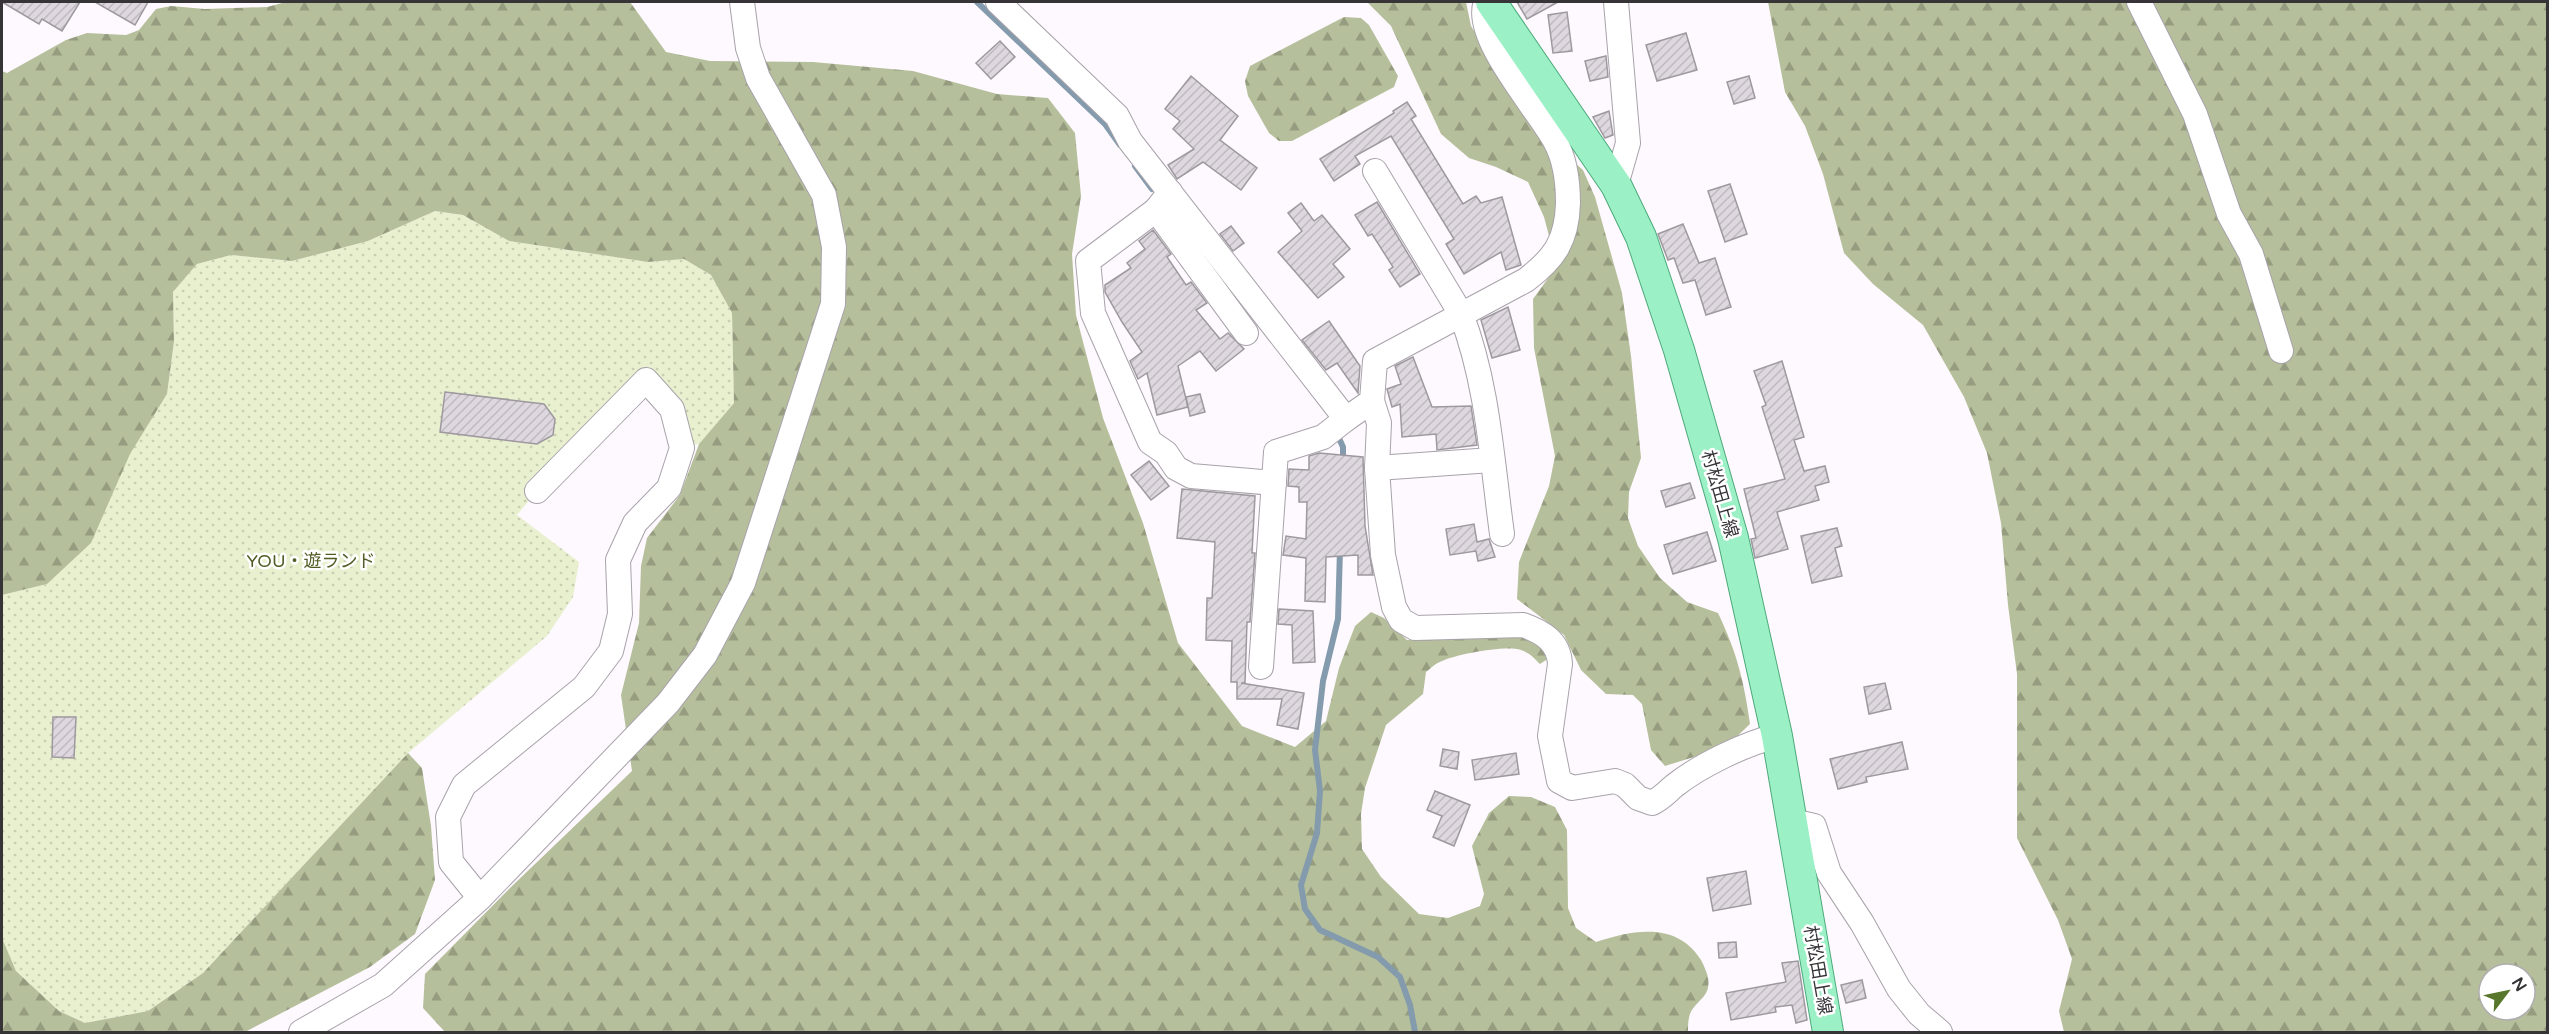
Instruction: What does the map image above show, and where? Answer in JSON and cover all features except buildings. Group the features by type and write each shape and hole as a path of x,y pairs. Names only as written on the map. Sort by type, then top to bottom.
{"main road":[{"name":"村松田上線","path":"1491,2 1616,185 1641,237 1679,350 1733,538 1777,736 1828,1032"}],"street":[{"path":"301,1032 383,985 480,898 668,703 705,655 743,583 833,304 834,247 824,195 758,78 748,48 742,2"},
{"path":"998,2 1117,116 1163,201 1246,333"},
{"path":"1486,2 1481,12 1486,36 1556,143 1568,183 1567,226 1548,263 1527,280 1375,361 1372,401 1379,423 1377,468 1383,555 1394,607 1401,620 1415,628 1523,625 1539,630 1551,640 1560,652 1550,736 1559,781 1572,788 1615,781 1625,785 1638,798 1652,803 1664,797 1674,786 1725,756 1754,741 1777,736"},
{"path":"1616,2 1628,143 1616,185"},
{"path":"2139,2 2195,114 2229,214 2251,254 2281,351"},
{"path":"1375,171 1461,314 1484,396 1502,534"},
{"path":"1163,201 1346,420"},
{"path":"1163,201 1088,261 1093,313 1150,442 1166,453 1176,468 1191,476 1274,483"},
{"path":"480,898 452,862 448,817 464,785 584,687 611,651 621,614 618,560 635,523 669,488 682,448 672,409 646,380 537,491"},
{"path":"1262,668 1276,452 1323,437 1372,401"},
{"path":"1377,468 1492,460"},
{"path":"1792,821 1814,826 1829,873 1862,923 1899,989 1919,1014 1940,1032"}],"green space":[{"path":"286,2 630,2 666,52 710,61 813,62 913,71 997,94 1048,98 1075,133 1081,196 1072,254 1076,315 1103,418 1143,523 1178,643 1242,726 1295,747 1326,721 1339,668 1355,626 1371,612 1384,618 1407,640 1521,631 1538,638 1549,658 1540,664 1524,651 1504,649 1449,658 1426,672 1423,694 1386,725 1365,788 1361,814 1362,849 1381,877 1419,914 1448,918 1480,906 1484,894 1472,846 1489,813 1509,796 1531,797 1555,807 1567,830 1568,908 1576,928 1596,942 1639,932 1667,934 1680,939 1701,960 1707,975 1708,987 1691,1011 1688,1032 445,1032 423,1008 425,974 511,887 632,771 621,695 639,623 641,566 647,538 680,495 699,444 734,403 732,313 711,275 684,259 648,262 509,241 463,215 435,211 368,241 292,261 231,255 197,264 173,292 174,342 167,394 130,454 91,543 47,584 2,595 2,71 7,73 66,40 87,33 126,35 139,30 156,9 171,6 205,9 267,7"},
{"path":"1367,2 1466,2 1471,26 1534,128 1583,170 1595,197 1622,293 1631,356 1641,458 1629,492 1628,518 1638,546 1660,578 1687,602 1718,613 1725,627 1739,667 1750,724 1726,747 1665,766 1651,750 1642,704 1633,695 1606,694 1581,670 1564,635 1517,599 1519,562 1549,486 1555,456 1534,348 1533,299 1557,266 1544,217 1528,182 1496,167 1469,158 1441,134 1391,26"},
{"path":"1768,2 2547,2 2547,1032 2064,1032 2059,1011 2072,959 2058,920 2017,838 2017,674 2001,523 1987,453 1964,397 1923,325 1873,284 1844,253 1823,174 1805,126 1785,92"},
{"path":"1344,17 1361,18 1369,25 1398,76 1394,87 1292,141 1279,141 1269,133 1248,96 1245,81 1250,66"},
{"name":"YOU・遊ランド","path":"435,211 463,215 509,241 648,262 684,259 711,275 732,313 734,403 699,444 682,448 646,380 537,491 517,515 579,562 573,597 547,636 408,753 203,973 148,1011 85,1023 59,1011 16,971 2,938 2,595 47,584 167,394 174,342 173,292 197,264 231,255 292,261 368,241"},
{"path":"408,753 422,768 431,826 435,880 415,934 370,967 245,1032 2,1032 2,938 16,971 59,1011 85,1023 148,1011 203,973"}],"waterway":[{"path":"977,2 1105,124 1120,145"},
{"path":"1135,166 1152,189"},
{"path":"1337,434 1343,447 1343,461"},
{"path":"1340,549 1338,619 1323,681 1315,750 1320,791 1317,833 1301,885 1305,909 1320,930 1378,957 1400,977 1410,1005 1415,1032"}]}
